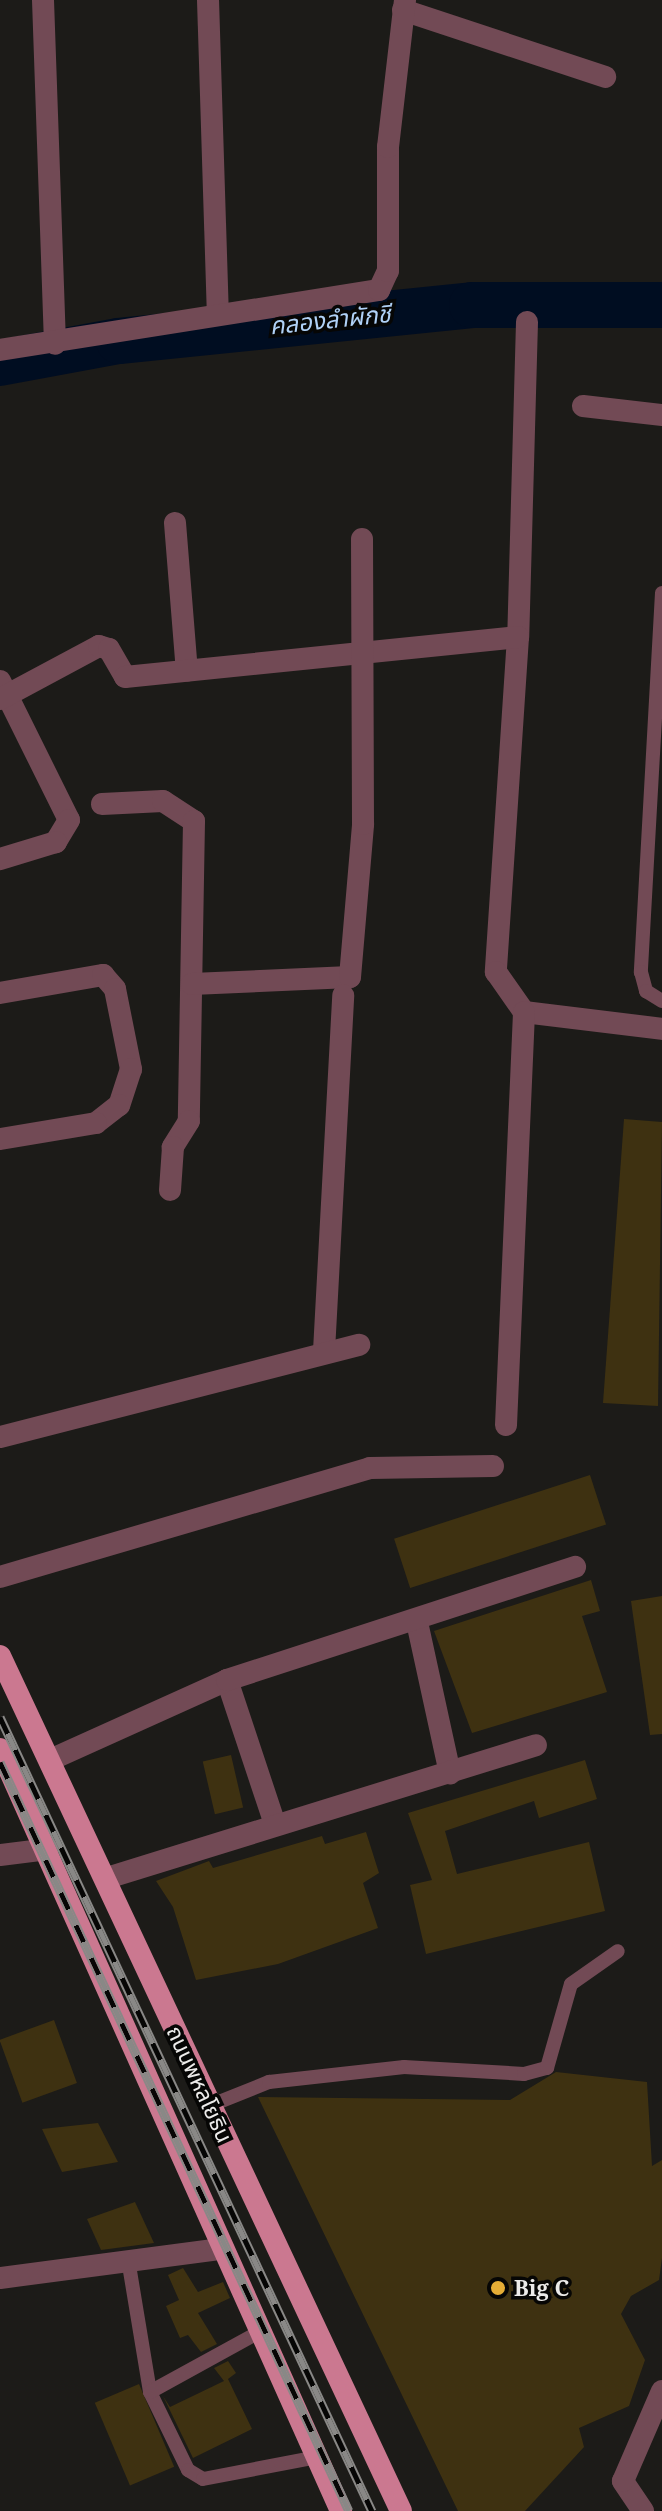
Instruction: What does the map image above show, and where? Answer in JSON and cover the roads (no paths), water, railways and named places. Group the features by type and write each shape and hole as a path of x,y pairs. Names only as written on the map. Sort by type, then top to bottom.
{"main road":[{"name":"ถนนพหลโยธิน","path":"0,1656 107,1878 209,2106 401,2511"},
{"name":"ถนนพหลโยธิน","path":"0,1749 48,1849 221,2249 341,2511"}],"street":[{"path":"43,0 55,344"},
{"path":"208,0 218,313"},
{"path":"0,350 55,344 218,313 369,295 386,282 388,147 404,5 605,77"},
{"path":"506,1425 524,1012 498,979 495,965 518,637 527,322"},
{"path":"583,406 662,415"},
{"path":"175,523 187,671"},
{"path":"192,984 350,977 363,824 362,539"},
{"path":"0,859 56,842 69,820 2,692 99,646 109,649 125,677 518,637"},
{"path":"102,804 163,801 194,821 189,1121 173,1147 170,1190"},
{"path":"0,993 103,975 115,989 131,1069 119,1105 96,1123 0,1139"},
{"path":"324,1351 343,996"},
{"path":"524,1012 662,1029"},
{"path":"0,1437 324,1351 359,1345"},
{"path":"0,1577 370,1468 493,1466"},
{"path":"50,1760 227,1680 417,1622 575,1567"},
{"path":"417,1622 450,1773"},
{"path":"227,1680 274,1821"},
{"path":"107,1878 274,1821 450,1773 536,1745"},
{"path":"0,1855 48,1849"},
{"path":"0,2278 221,2249"},
{"path":"643,2511 623,2481 662,2391"}],"lane":[{"path":"662,593 641,972 646,991 662,1001"},
{"path":"209,2106 269,2082 404,2067 524,2074 547,2068 571,1984 618,1951"},
{"path":"128,2259 150,2392 188,2470 203,2479 317,2457"},
{"path":"150,2392 259,2332"}],"waterway":[{"name":"คลองลำผักชี","path":"0,363 119,341 472,305 662,305"}],"railway":[{"path":"0,1717 372,2511"},
{"path":"0,1762 349,2511"}],"place":[{"name":"Big C","path":"498,2288"}]}
